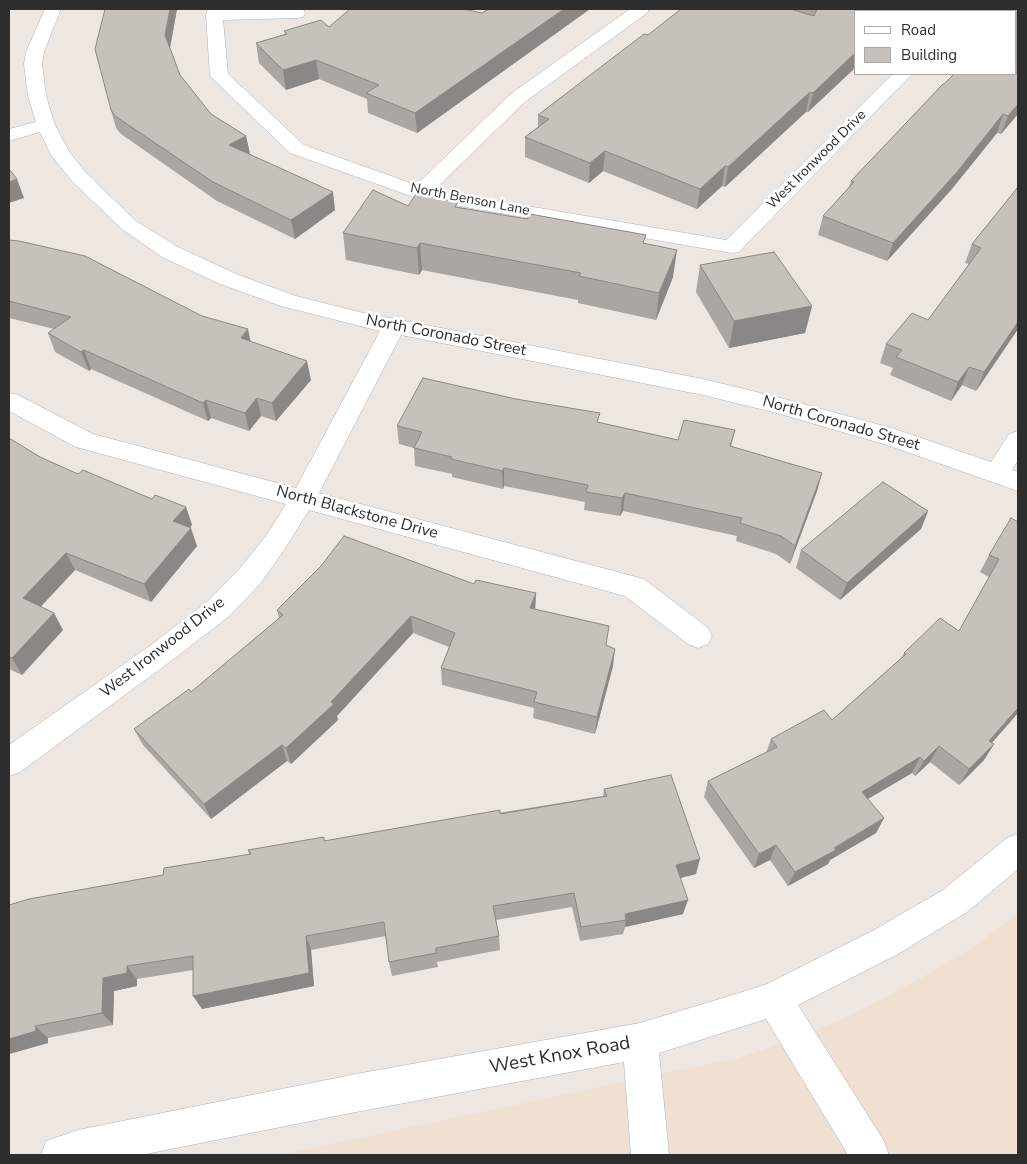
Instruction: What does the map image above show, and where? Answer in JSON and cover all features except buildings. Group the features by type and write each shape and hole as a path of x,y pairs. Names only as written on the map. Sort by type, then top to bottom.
{"street":[{"name":"North Coronado Street","path":"53,9 38,45 33,64 36,96 46,126 61,155 79,177 129,225 170,252 228,279 289,302 394,326 703,387 777,404 895,438 1008,477"},
{"path":"419,193 519,98 641,9"},
{"path":"215,12 297,13"},
{"name":"North Benson Lane","path":"215,12 219,76 297,149 419,193 731,246"},
{"name":"West Ironwood Drive","path":"731,246 903,75"},
{"path":"9,135 46,126"},
{"name":"West Ironwood Drive","path":"9,762 218,609 250,576 276,543 302,499 394,326"},
{"name":"North Blackstone Drive","path":"9,401 85,441 634,587 698,636"},
{"path":"1008,477 1018,440"},
{"name":"West Knox Road","path":"60,1155 356,1093 640,1042 774,998 886,942 946,906 1018,849"},
{"path":"774,998 870,1155"},
{"path":"640,1042 650,1155"}],"shaded area":[{"path":"1018,913 1018,1155 280,1155 738,1058 775,1046 843,1019 914,982 974,947"}]}
